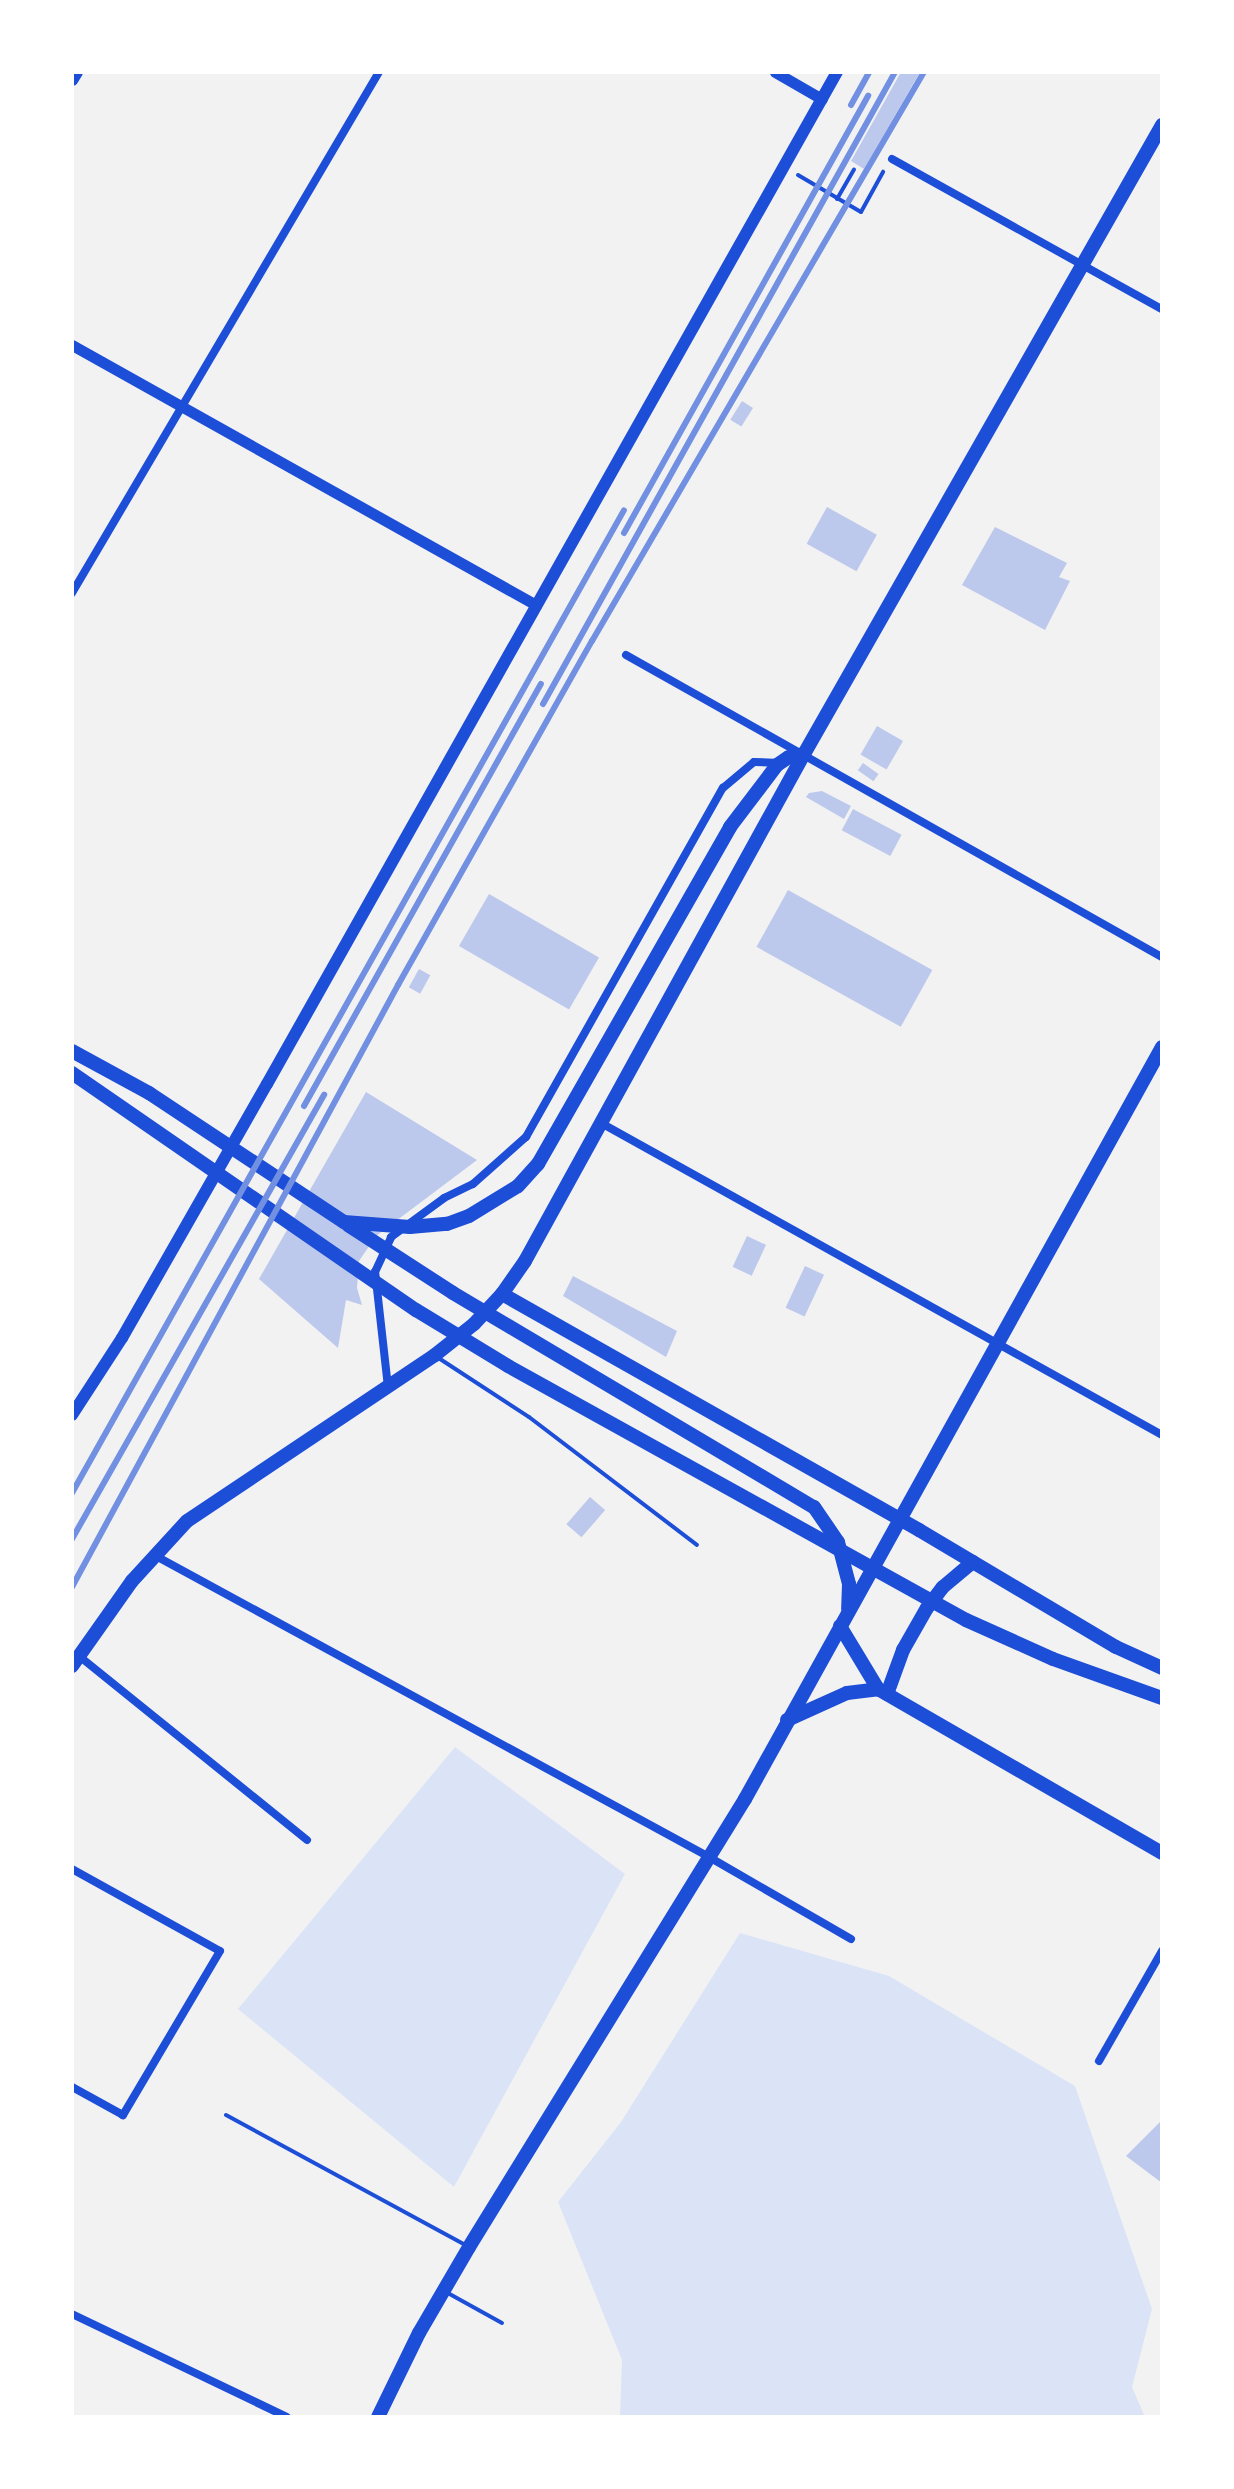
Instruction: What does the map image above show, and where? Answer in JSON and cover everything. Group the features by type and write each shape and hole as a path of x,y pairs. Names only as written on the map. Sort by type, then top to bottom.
{"main road":[{"path":"75,1405 122,1338 837,72"},
{"path":"76,1661 153,1555 187,1521 435,1355 474,1324 502,1294 525,1261 804,754 1162,125"},
{"path":"344,1222 387,1227 447,1224 494,1203 518,1186 554,1141 730,827 780,763 804,754"},
{"path":"378,2417 469,2247 709,1857 901,1519 1162,1047"},
{"path":"72,1051 149,1093 453,1293 785,1487 814,1507 838,1542 849,1584 844,1620 882,1691 1162,1853"},
{"path":"72,1073 403,1302 508,1366 966,1620 1053,1659 1162,1698"},
{"path":"502,1294 901,1519 1116,1647 1162,1668"},
{"path":"882,1691 927,1608 943,1587 973,1562"},
{"path":"787,1720 847,1693 882,1691"},
{"path":"1136,1839 1162,1845"}],"street":[{"path":"72,80 77,72"},
{"path":"72,593 379,72"},
{"path":"775,72 822,99"},
{"path":"892,159 1081,267 1162,309"},
{"path":"72,345 536,605"},
{"path":"626,655 1162,957"},
{"path":"388,1387 375,1272 391,1237 444,1198 473,1184 526,1137 723,788 754,762 780,763"},
{"path":"601,1123 1162,1435"},
{"path":"153,1555 709,1857 851,1939"},
{"path":"76,1661 307,1840"},
{"path":"72,1869 220,1951 123,2115 72,2087"},
{"path":"1099,2061 1162,1951"},
{"path":"72,2314 287,2417"}],"lane":[{"path":"435,1355 529,1417 697,1545"},
{"path":"226,2115 469,2247"},
{"path":"444,2291 502,2323"}],"path":[{"path":"837,199 854,169"},
{"path":"797,177 861,212 883,172"}],"shaded area":[{"path":"455,1747 625,1874 454,2187 238,2009"},
{"path":"740,1933 889,1976 1075,2086 1152,2309 1132,2387 1145,2417 620,2417 622,2360 558,2202 621,2122"}],"building":[{"path":"901,72 920,72 864,169 851,161"},
{"path":"742,401 753,408 741,427 730,420"},
{"path":"827,507 877,535 856,571 807,544"},
{"path":"995,527 1067,563 1059,577 1070,581 1045,630 962,585"},
{"path":"877,726 903,741 886,770 860,755"},
{"path":"863,763 879,774 873,781 858,770"},
{"path":"822,791 851,806 844,819 806,797 809,793"},
{"path":"853,809 902,835 890,856 842,830"},
{"path":"788,890 932,970 901,1027 756,947"},
{"path":"489,894 599,957 569,1009 459,946"},
{"path":"419,969 430,975 420,994 409,987"},
{"path":"366,1092 477,1160 376,1236 359,1261 357,1288 362,1305 346,1300 338,1348 259,1279"},
{"path":"747,1236 766,1245 752,1276 733,1267"},
{"path":"805,1266 824,1275 805,1317 786,1308"},
{"path":"573,1276 677,1331 666,1357 563,1296"},
{"path":"590,1497 605,1510 581,1537 566,1524"},
{"path":"1162,2120 1162,2183 1126,2156"}],"railway":[{"path":"851,105 869,72"},
{"path":"543,704 895,72"},
{"path":"72,1587 398,985 592,641 924,72"},
{"path":"624,533 868,96"},
{"path":"72,1493 624,510"},
{"path":"304,1106 541,684"},
{"path":"72,1539 324,1095"}]}
